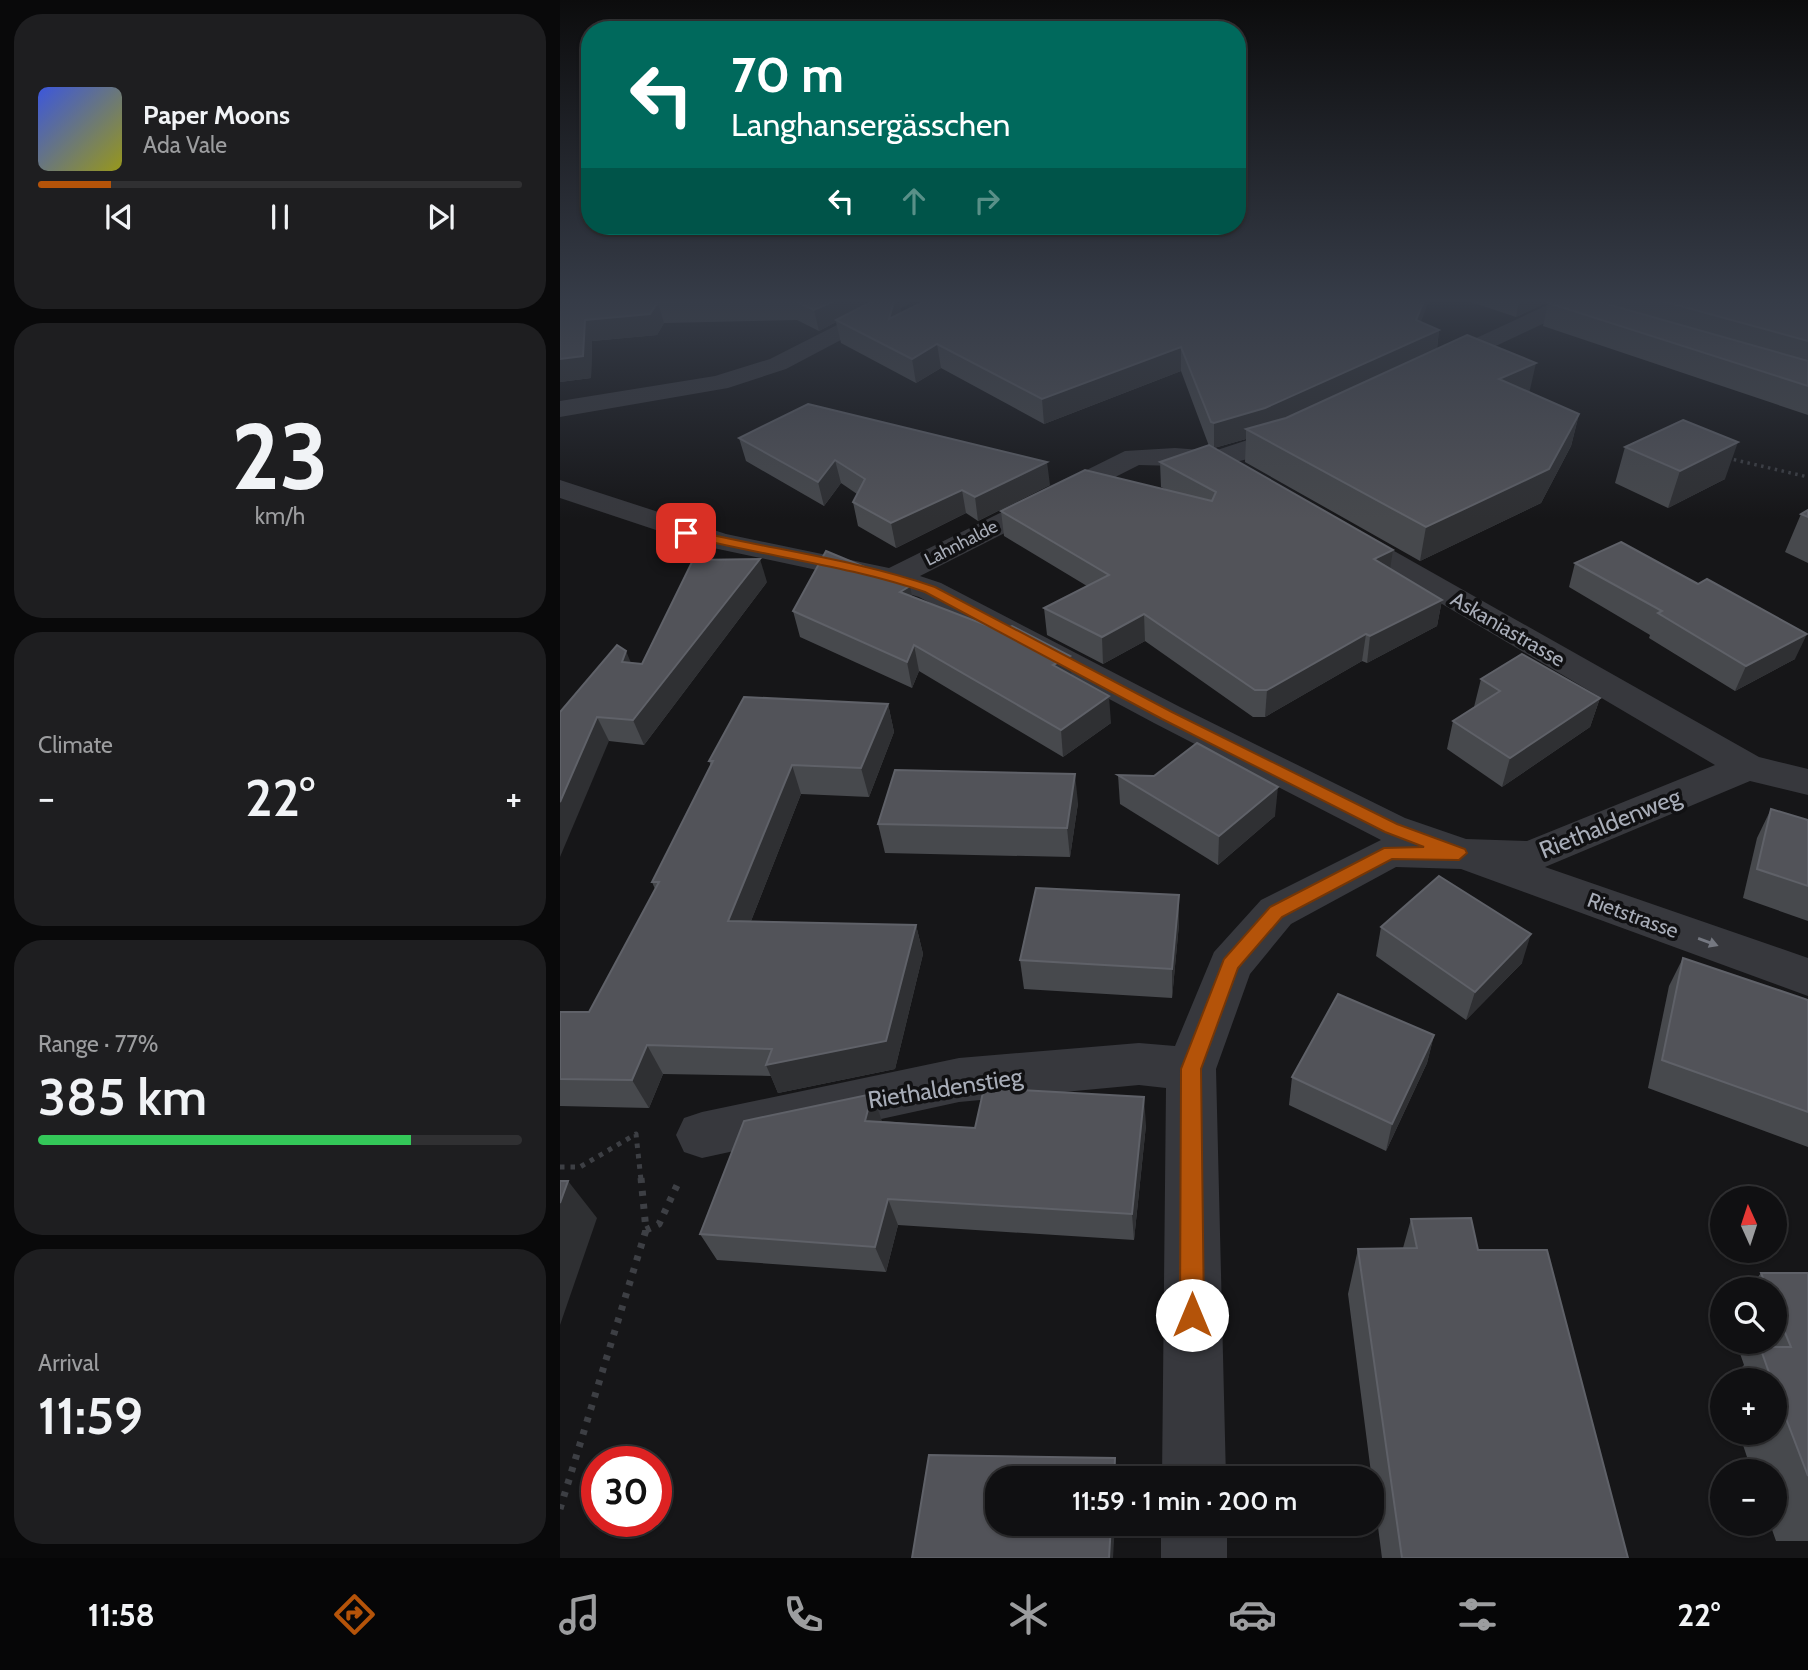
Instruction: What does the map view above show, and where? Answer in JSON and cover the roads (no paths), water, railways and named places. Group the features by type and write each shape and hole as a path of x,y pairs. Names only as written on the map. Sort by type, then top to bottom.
{"street":[{"path":"560,409 719,383 748,374"},
{"path":"1413,376 1418,374"},
{"name":"Lahnhalde","path":"894,577 1134,457 1215,459 1274,442 1314,423"},
{"path":"1215,459 1251,480"},
{"name":"Rietstrasse","path":"560,488 659,526 740,546 894,577 930,590 1167,715 1391,828 1808,977"},
{"name":"Askaniastrasse","path":"1324,522 1747,767 1808,782"},
{"name":"Riethaldenweg","path":"1194,1466 1191,1069 1230,965 1276,912 1390,852 1530,856 1747,767"},
{"name":"Riethaldenstieg","path":"702,1135 958,1080 1139,1064 1191,1069"},
{"path":"1194,1536 1194,1558"}]}
